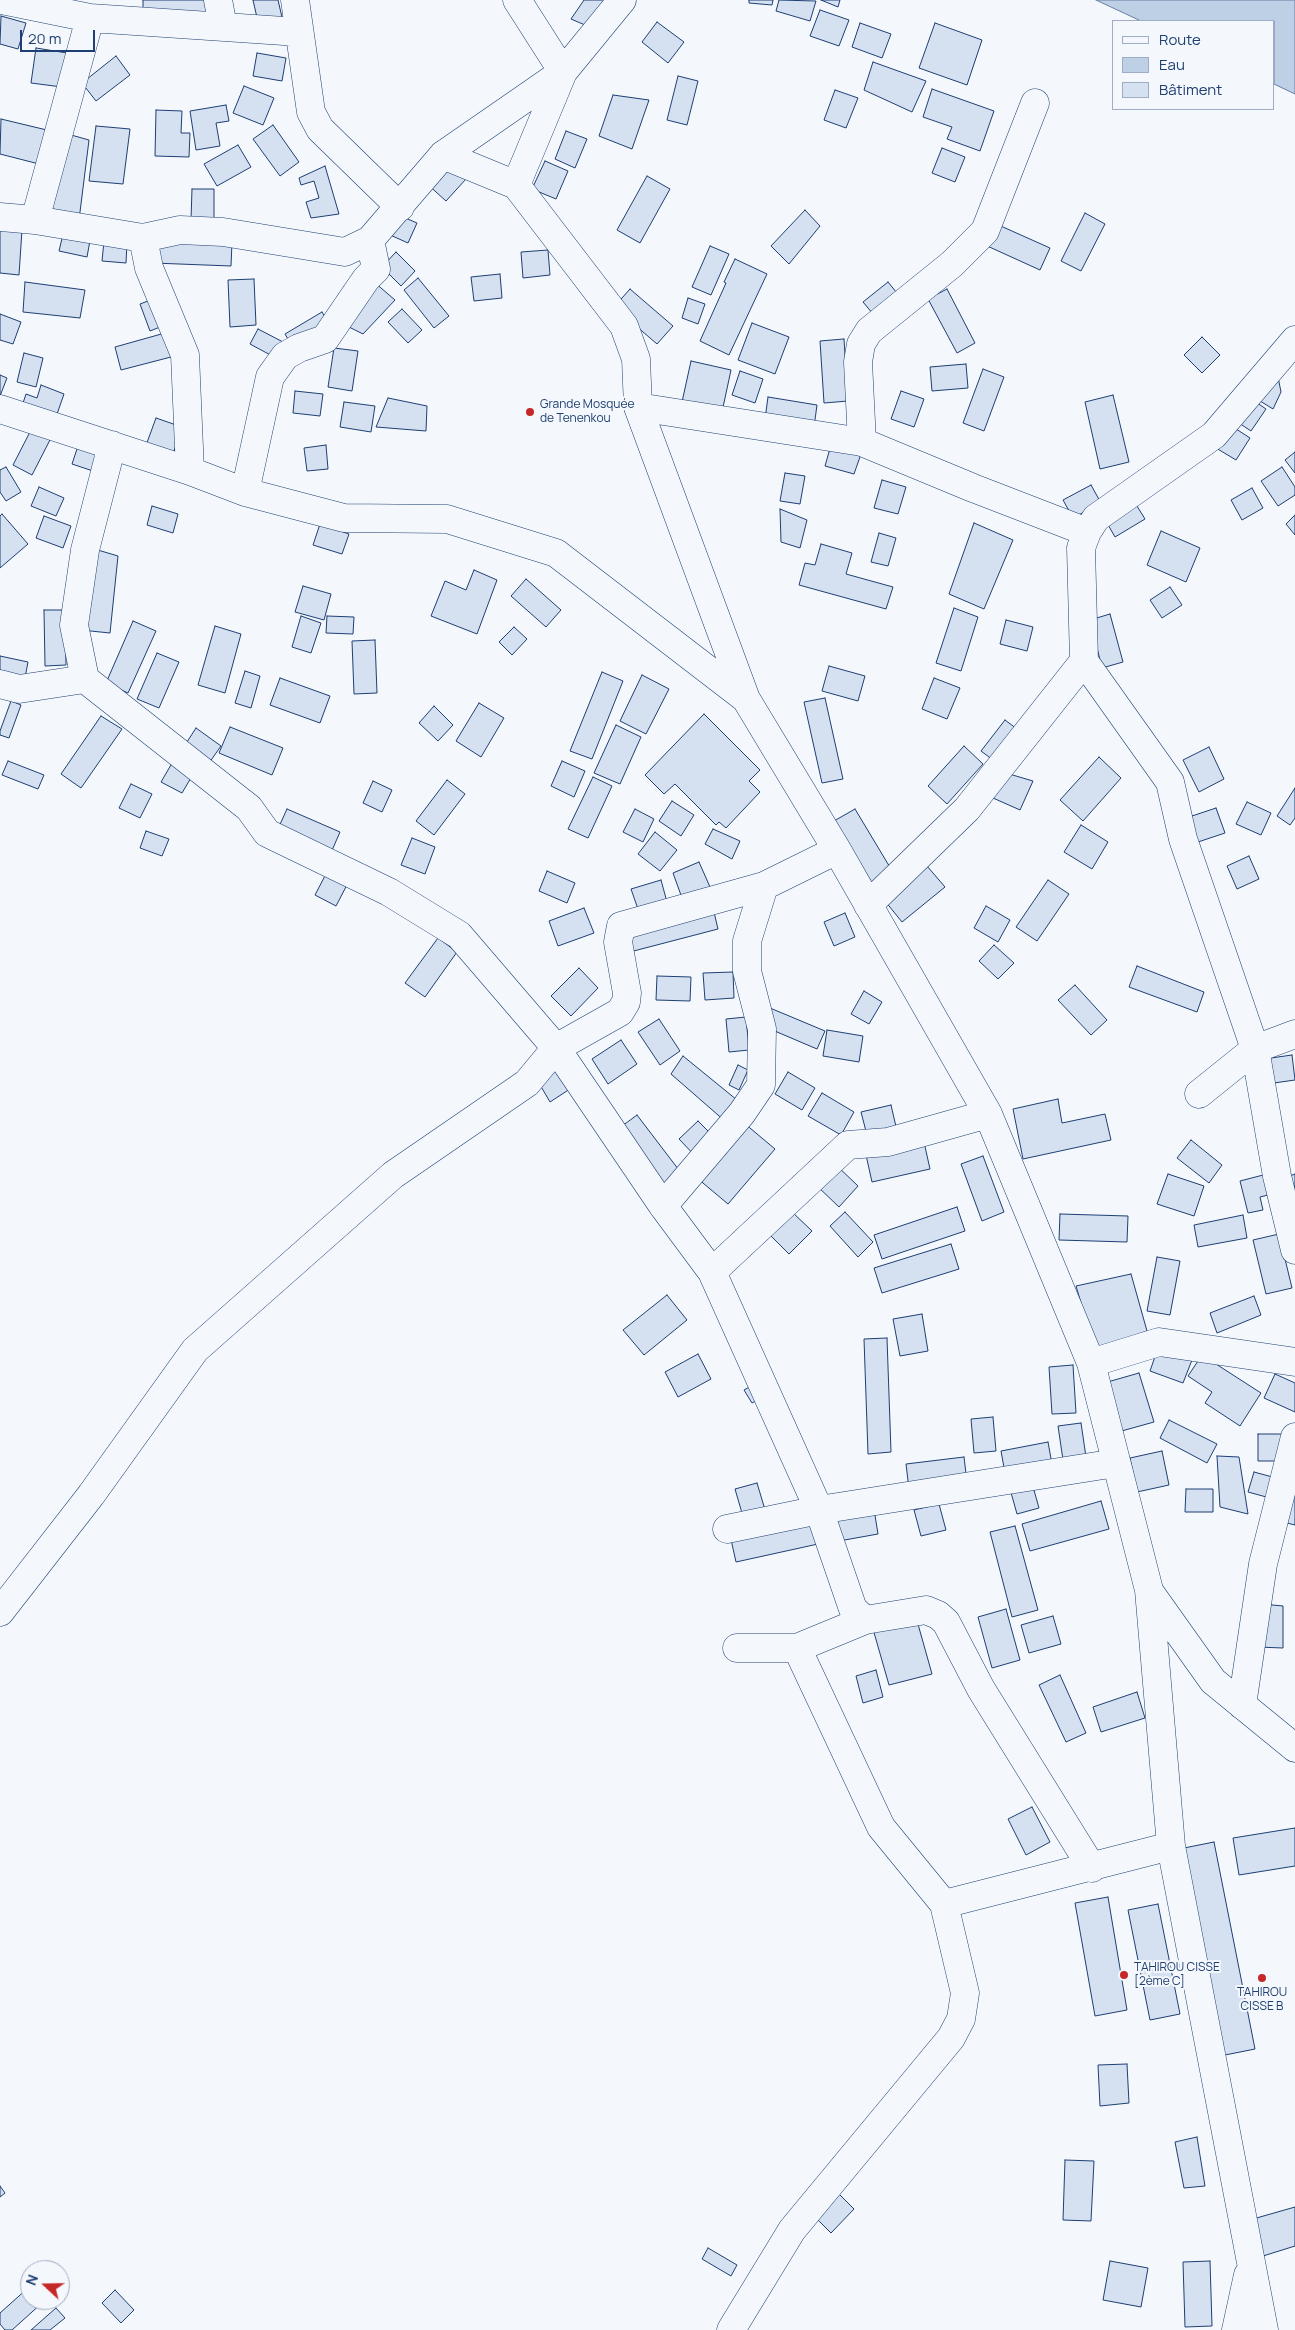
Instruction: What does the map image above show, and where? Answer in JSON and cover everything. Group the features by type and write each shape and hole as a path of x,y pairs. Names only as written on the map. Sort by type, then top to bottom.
{"street":[{"path":"2,0 90,18 299,32"},
{"path":"218,0 223,26"},
{"path":"295,0 311,112 320,129 400,207"},
{"path":"517,0 563,72"},
{"path":"0,217 35,220 143,238 180,230 223,232 345,252 370,240 443,155 563,72 622,0"},
{"path":"35,220 90,18"},
{"path":"516,185 563,72"},
{"path":"862,442 858,362 862,344 870,331 952,264 985,231 1035,103"},
{"path":"443,155 516,185 624,326 636,359 638,407 746,699 837,850 988,1114 1091,1364 1149,1590 1171,1846 1264,2330"},
{"path":"143,238 150,268 185,355 190,471"},
{"path":"245,492 270,377 285,356 298,348 325,340 366,279 376,269 370,240"},
{"path":"1295,340 1214,435 1096,518 1086,532 1081,548 1084,660 1170,782 1183,839 1255,1049 1277,1176 1295,1250"},
{"path":"638,407 862,442 1086,532"},
{"path":"0,409 190,471 245,492 344,518 447,518 556,553 746,699"},
{"path":"112,446 86,550 74,625 85,679 249,808 267,833 389,892 459,936 556,1048 663,1206 712,1272 819,1510 853,1609 865,1620"},
{"path":"868,905 966,809 1084,660"},
{"path":"0,684 19,689 85,679"},
{"path":"0,1612 91,1495 195,1350 393,1175 527,1083 556,1048 620,1012 626,1002 627,993 618,942 621,926 764,886 837,850"},
{"path":"663,1206 742,1113 761,1085 762,1028 747,971 747,941 764,886"},
{"path":"1199,1094 1255,1049 1295,1034"},
{"path":"712,1272 848,1146 888,1142 988,1114"},
{"path":"1091,1364 1159,1342 1295,1362"},
{"path":"1242,1705 1263,1564 1295,1437"},
{"path":"726,1530 819,1510 1116,1463"},
{"path":"1149,1590 1213,1681 1295,1748"},
{"path":"736,1648 796,1648 865,1620 926,1610 938,1615 946,1622 981,1688 1092,1868"},
{"path":"731,2330 792,2230 951,2038 961,2018 965,1993 944,1904 881,1828 796,1648"},
{"path":"944,1904 1092,1868 1171,1846"},
{"path":"1236,2330 1251,2265"}],"water":[{"path":"1096,0 1295,0 1295,94 1275,84 1275,20 1139,20"}],"building":[{"path":"143,0 213,0 212,18 143,17"},
{"path":"253,0 278,0 284,26 260,31"},
{"path":"584,0 610,0 592,28 571,19"},
{"path":"749,0 773,0 772,5 749,3"},
{"path":"779,0 816,1 810,21 776,11"},
{"path":"821,0 840,0 838,7"},
{"path":"820,10 849,20 839,46 810,36"},
{"path":"1,16 26,23 18,49 0,44"},
{"path":"657,22 684,42 668,63 642,42"},
{"path":"860,23 891,34 882,58 852,47"},
{"path":"935,23 982,40 967,85 919,68"},
{"path":"36,48 67,53 62,87 31,83"},
{"path":"257,53 286,58 282,81 253,76"},
{"path":"116,56 130,75 96,101 82,83"},
{"path":"873,62 926,81 912,112 864,90"},
{"path":"678,76 698,81 687,125 667,120"},
{"path":"244,86 274,98 263,125 233,113"},
{"path":"932,89 994,111 980,151 947,139 952,127 923,117"},
{"path":"835,90 858,98 846,128 824,120"},
{"path":"613,95 649,100 632,149 599,136"},
{"path":"226,105 229,121 216,123 220,146 196,150 190,111"},
{"path":"156,110 182,111 181,133 190,133 189,157 155,156"},
{"path":"1,119 51,131 43,165 0,154"},
{"path":"273,125 299,162 280,176 253,139"},
{"path":"96,126 130,129 123,184 89,181"},
{"path":"566,131 587,139 575,168 555,159"},
{"path":"64,133 89,140 79,220 48,214"},
{"path":"238,145 251,167 217,186 204,164"},
{"path":"942,148 965,157 955,182 932,173"},
{"path":"444,160 466,179 446,201 425,182"},
{"path":"545,161 568,171 556,199 532,189"},
{"path":"325,166 339,214 311,218 306,202 319,198 314,181 301,185 299,178"},
{"path":"647,176 670,189 640,243 617,230"},
{"path":"192,189 214,189 214,221 191,220"},
{"path":"805,210 820,226 789,264 771,246"},
{"path":"1085,213 1105,224 1081,271 1061,261"},
{"path":"396,214 417,223 408,243 388,234"},
{"path":"994,223 1050,248 1040,270 985,245"},
{"path":"0,228 22,230 19,275 0,273"},
{"path":"64,230 91,235 87,257 59,251"},
{"path":"155,239 232,242 231,266 153,263"},
{"path":"104,241 127,243 126,263 102,261"},
{"path":"710,246 729,254 711,295 692,287"},
{"path":"548,250 550,275 523,278 521,252"},
{"path":"396,252 415,271 401,286 382,267"},
{"path":"735,259 767,274 729,355 700,341"},
{"path":"500,274 502,298 474,301 471,277"},
{"path":"418,278 449,316 434,328 404,290"},
{"path":"254,279 256,325 230,327 228,280"},
{"path":"25,282 85,290 80,318 23,312"},
{"path":"374,282 395,300 363,334 339,322"},
{"path":"888,282 897,293 873,314 863,302"},
{"path":"630,289 673,326 657,344 614,307"},
{"path":"947,289 975,343 957,353 928,299"},
{"path":"156,298 165,325 150,331 140,304"},
{"path":"688,298 705,304 698,324 682,318"},
{"path":"402,309 422,330 408,343 388,322"},
{"path":"322,312 330,325 292,346 285,334"},
{"path":"0,314 21,322 13,344 0,340"},
{"path":"752,323 789,337 775,374 738,360"},
{"path":"258,329 285,343 276,358 250,344"},
{"path":"165,333 171,357 121,370 115,347"},
{"path":"1202,337 1220,355 1202,373 1184,355"},
{"path":"844,339 848,401 824,403 820,341"},
{"path":"334,348 358,351 352,391 328,387"},
{"path":"24,353 43,358 36,387 17,382"},
{"path":"691,361 731,370 722,412 682,402"},
{"path":"966,364 968,388 932,391 930,367"},
{"path":"983,369 1004,377 984,431 963,423"},
{"path":"740,371 763,379 755,403 732,395"},
{"path":"0,375 7,378 0,396"},
{"path":"1278,377 1281,392 1273,409 1252,396"},
{"path":"41,385 64,394 56,417 22,406 26,394 37,398"},
{"path":"295,391 323,394 320,416 293,413"},
{"path":"901,391 924,399 914,427 891,419"},
{"path":"1113,395 1129,462 1100,469 1085,402"},
{"path":"768,397 817,405 814,427 765,419"},
{"path":"388,398 427,406 426,431 376,427"},
{"path":"1250,398 1266,409 1251,431 1236,421"},
{"path":"344,402 375,406 371,432 340,427"},
{"path":"156,418 182,427 172,457 145,448"},
{"path":"1230,425 1250,438 1236,460 1216,448"},
{"path":"32,428 51,438 32,475 13,465"},
{"path":"79,443 103,452 96,472 72,464"},
{"path":"326,445 328,469 307,471 304,448"},
{"path":"831,445 861,454 854,474 825,466"},
{"path":"1295,452 1295,473 1285,460"},
{"path":"6,467 21,492 6,501 0,492 0,470"},
{"path":"1282,467 1295,487 1295,495 1278,506 1261,481"},
{"path":"785,473 805,476 800,504 780,501"},
{"path":"882,480 906,487 898,514 874,508"},
{"path":"1091,485 1101,503 1073,518 1063,500"},
{"path":"39,487 64,498 56,516 31,506"},
{"path":"1252,488 1263,508 1242,520 1231,500"},
{"path":"1132,498 1145,519 1115,537 1103,516"},
{"path":"152,506 178,514 173,533 147,525"},
{"path":"780,509 807,520 800,548 781,542"},
{"path":"2,514 28,544 0,568 0,516"},
{"path":"1295,515 1295,535 1286,524"},
{"path":"44,516 71,526 63,548 36,538"},
{"path":"974,523 1013,540 984,609 949,594"},
{"path":"320,524 349,534 342,554 313,545"},
{"path":"1161,531 1200,548 1186,582 1147,565"},
{"path":"879,533 896,538 888,566 871,562"},
{"path":"821,544 852,553 846,574 893,587 886,609 799,585 805,563 815,565"},
{"path":"91,548 118,556 110,633 81,630"},
{"path":"474,570 497,580 477,634 431,616 445,581 466,590"},
{"path":"526,579 561,610 546,627 511,596"},
{"path":"303,586 331,594 324,620 295,612"},
{"path":"1170,587 1182,605 1162,618 1150,600"},
{"path":"954,608 978,617 961,671 936,663"},
{"path":"44,610 65,610 66,665 45,666"},
{"path":"1110,614 1123,662 1102,668 1090,620"},
{"path":"301,616 321,623 311,653 292,647"},
{"path":"327,616 354,617 353,634 326,633"},
{"path":"1006,620 1033,627 1027,651 1000,644"},
{"path":"133,621 156,631 128,693 106,683"},
{"path":"215,626 241,634 225,693 198,685"},
{"path":"514,627 527,639 512,655 499,642"},
{"path":"375,640 377,693 354,694 352,641"},
{"path":"157,653 179,662 159,708 137,699"},
{"path":"0,656 28,662 24,683 0,678"},
{"path":"829,666 865,676 858,701 822,691"},
{"path":"245,671 260,676 251,708 235,703"},
{"path":"602,672 623,681 592,759 570,751"},
{"path":"642,675 669,689 646,734 620,721"},
{"path":"280,678 330,696 320,723 270,705"},
{"path":"934,678 960,688 947,719 922,709"},
{"path":"825,698 843,779 822,783 804,702"},
{"path":"11,701 21,705 9,738 0,735 0,731"},
{"path":"479,703 504,718 481,757 456,741"},
{"path":"434,706 453,725 438,741 419,723"},
{"path":"704,714 760,770 749,781 760,792 726,828 719,822 716,825 675,784 664,794 645,775"},
{"path":"101,716 122,729 81,788 61,774"},
{"path":"1005,720 1017,729 993,760 981,751"},
{"path":"616,725 641,737 620,784 594,773"},
{"path":"230,727 283,748 272,775 219,753"},
{"path":"196,728 221,746 209,763 185,745"},
{"path":"964,746 983,764 947,804 928,786"},
{"path":"1209,747 1224,779 1199,792 1183,760"},
{"path":"1099,757 1121,778 1083,821 1060,800"},
{"path":"175,758 195,771 182,793 161,782"},
{"path":"8,761 44,775 38,789 2,775"},
{"path":"562,761 585,771 574,797 551,786"},
{"path":"999,771 1033,781 1020,810 984,794"},
{"path":"593,777 612,786 588,838 568,829"},
{"path":"447,780 465,794 434,835 416,821"},
{"path":"373,781 392,790 382,812 363,803"},
{"path":"131,784 152,794 140,818 119,808"},
{"path":"1295,788 1295,818 1290,825 1277,816"},
{"path":"672,801 694,815 681,836 659,821"},
{"path":"1247,802 1271,813 1261,835 1236,824"},
{"path":"1216,808 1225,833 1198,842 1189,817"},
{"path":"287,809 340,832 330,855 277,831"},
{"path":"635,809 654,819 643,842 623,832"},
{"path":"855,809 894,874 874,886 834,821"},
{"path":"1081,825 1108,842 1092,869 1064,852"},
{"path":"713,829 740,841 732,859 705,844"},
{"path":"146,831 169,839 162,856 140,848"},
{"path":"655,832 677,850 660,871 638,854"},
{"path":"412,838 435,847 425,874 401,865"},
{"path":"1249,856 1259,879 1237,889 1227,866"},
{"path":"699,862 710,887 682,898 673,873"},
{"path":"927,866 945,887 902,922 885,901"},
{"path":"328,870 349,881 336,906 315,895"},
{"path":"547,871 575,883 567,903 539,891"},
{"path":"661,880 667,902 639,912 631,889"},
{"path":"1048,880 1069,894 1037,941 1016,927"},
{"path":"986,906 1010,920 998,942 974,928"},
{"path":"584,908 594,933 558,946 549,921"},
{"path":"713,908 718,929 626,953 621,931"},
{"path":"845,913 855,937 834,946 824,922"},
{"path":"438,938 457,952 425,997 405,983"},
{"path":"994,945 1014,963 998,979 979,961"},
{"path":"1137,966 1204,992 1197,1012 1129,987"},
{"path":"579,968 598,988 571,1016 551,996"},
{"path":"733,972 734,998 705,1000 703,973"},
{"path":"657,976 691,977 690,1001 656,1000"},
{"path":"1075,985 1107,1020 1091,1035 1058,1000"},
{"path":"864,991 882,1002 869,1024 851,1014"},
{"path":"770,1008 825,1031 817,1049 763,1026"},
{"path":"746,1017 749,1050 729,1052 726,1019"},
{"path":"659,1019 680,1051 660,1065 638,1032"},
{"path":"827,1030 863,1036 859,1062 823,1056"},
{"path":"621,1040 637,1064 608,1084 592,1059"},
{"path":"1292,1055 1295,1080 1267,1084 1264,1059"},
{"path":"683,1056 737,1100 726,1122 671,1074"},
{"path":"559,1063 573,1087 550,1102 536,1078"},
{"path":"738,1065 748,1070 739,1090 729,1085"},
{"path":"788,1072 815,1088 802,1110 775,1094"},
{"path":"822,1093 854,1112 841,1135 808,1116"},
{"path":"1058,1099 1062,1123 1105,1114 1111,1140 1023,1159 1013,1109"},
{"path":"891,1105 897,1131 868,1139 861,1112"},
{"path":"637,1115 685,1178 666,1192 618,1129"},
{"path":"698,1121 717,1140 698,1159 679,1139"},
{"path":"744,1123 775,1149 728,1204 697,1178"},
{"path":"1191,1140 1222,1165 1209,1183 1177,1158"},
{"path":"924,1142 930,1169 872,1182 866,1155"},
{"path":"983,1156 1004,1212 982,1221 961,1164"},
{"path":"834,1163 858,1186 839,1207 815,1184"},
{"path":"1168,1174 1204,1186 1194,1216 1157,1204"},
{"path":"1267,1174 1272,1194 1260,1197 1263,1210 1248,1213 1240,1181"},
{"path":"1295,1174 1295,1188 1290,1176"},
{"path":"957,1207 965,1231 882,1259 874,1235"},
{"path":"790,1210 812,1231 789,1254 768,1233"},
{"path":"845,1212 873,1242 858,1257 830,1226"},
{"path":"1060,1214 1128,1216 1127,1242 1059,1240"},
{"path":"1243,1215 1247,1238 1198,1247 1194,1225"},
{"path":"1279,1234 1292,1288 1266,1294 1253,1240"},
{"path":"951,1244 959,1269 882,1293 874,1268"},
{"path":"1157,1257 1180,1261 1170,1315 1147,1311"},
{"path":"1131,1274 1147,1331 1095,1350 1076,1286"},
{"path":"667,1295 687,1320 644,1355 623,1330"},
{"path":"1254,1296 1261,1315 1217,1333 1210,1313"},
{"path":"922,1314 928,1351 900,1356 893,1319"},
{"path":"887,1338 891,1452 868,1454 864,1339"},
{"path":"1158,1348 1192,1360 1183,1383 1150,1371"},
{"path":"698,1354 711,1379 678,1397 665,1372"},
{"path":"1202,1355 1261,1393 1240,1426 1205,1403 1212,1392 1188,1376"},
{"path":"1073,1365 1076,1413 1052,1414 1049,1367"},
{"path":"1139,1373 1154,1422 1118,1432 1104,1383"},
{"path":"1275,1374 1295,1383 1295,1412 1264,1398"},
{"path":"753,1385 761,1398 752,1403 744,1390"},
{"path":"993,1417 996,1451 974,1453 971,1419"},
{"path":"1169,1420 1217,1444 1207,1463 1160,1438"},
{"path":"1081,1423 1086,1457 1063,1460 1058,1426"},
{"path":"1258,1434 1282,1434 1282,1461 1258,1461"},
{"path":"1048,1442 1052,1464 1005,1473 1001,1451"},
{"path":"1162,1451 1169,1485 1137,1492 1130,1458"},
{"path":"1217,1456 1239,1457 1248,1514 1220,1507"},
{"path":"964,1457 967,1482 909,1489 906,1464"},
{"path":"1254,1472 1276,1478 1270,1498 1248,1492"},
{"path":"1295,1477 1295,1525 1283,1522"},
{"path":"757,1483 766,1513 744,1520 735,1489"},
{"path":"1032,1483 1039,1508 1017,1514 1010,1489"},
{"path":"1186,1489 1213,1489 1213,1512 1185,1512"},
{"path":"1101,1501 1109,1529 1030,1551 1022,1524"},
{"path":"939,1504 946,1530 921,1536 914,1510"},
{"path":"874,1509 878,1534 839,1541 835,1515"},
{"path":"812,1517 818,1544 736,1562 730,1535"},
{"path":"1015,1526 1038,1610 1012,1617 990,1532"},
{"path":"1262,1604 1283,1606 1283,1648 1257,1647"},
{"path":"1006,1609 1020,1660 992,1668 978,1617"},
{"path":"1053,1616 1061,1644 1029,1653 1021,1625"},
{"path":"916,1617 932,1674 889,1685 873,1629"},
{"path":"876,1670 883,1697 863,1703 856,1676"},
{"path":"1060,1675 1086,1733 1066,1742 1039,1685"},
{"path":"1137,1692 1145,1718 1101,1732 1093,1707"},
{"path":"1032,1807 1050,1842 1026,1855 1008,1819"},
{"path":"1295,1828 1295,1866 1239,1875 1233,1838"},
{"path":"1214,1842 1255,2049 1220,2056 1179,1849"},
{"path":"1108,1897 1127,2010 1095,2016 1075,1903"},
{"path":"1158,1904 1180,2014 1150,2020 1128,1910"},
{"path":"1127,2064 1129,2103 1100,2106 1098,2065"},
{"path":"1197,2137 1205,2186 1184,2188 1175,2142"},
{"path":"1065,2160 1094,2161 1091,2221 1063,2220"},
{"path":"0,2186 5,2193 0,2197"},
{"path":"837,2192 854,2209 831,2233 814,2216"},
{"path":"1295,2207 1295,2246 1263,2256 1253,2219"},
{"path":"708,2248 737,2265 731,2276 702,2259"},
{"path":"1110,2261 1148,2268 1141,2307 1103,2300"},
{"path":"1210,2261 1212,2326 1185,2327 1183,2262"},
{"path":"115,2290 134,2310 121,2323 102,2303"},
{"path":"20,2295 20,2310 34,2310 12,2330 5,2330 0,2324 0,2313"},
{"path":"54,2310 58,2310 65,2318 50,2330 31,2330"}],"place":[{"name":"Grande Mosquée de Tenenkou","path":"530,412"},
{"name":"TAHIROU CISSE [2ème C]","path":"1124,1975"},
{"name":"TAHIROU CISSE B","path":"1262,1978"}]}
